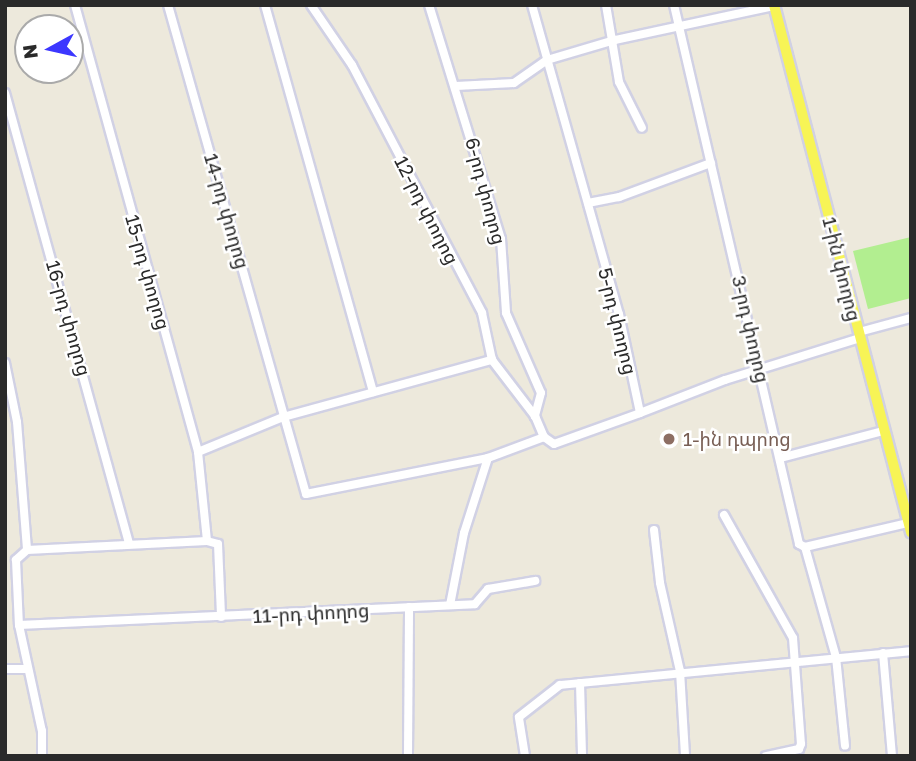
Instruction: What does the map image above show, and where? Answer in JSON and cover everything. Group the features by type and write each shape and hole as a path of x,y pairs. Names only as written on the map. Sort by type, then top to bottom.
{"main road":[{"name":"1-ին փողոց","path":"774,6 909,528"}],"street":[{"name":"15-րդ փողոց","path":"75,5 198,452 207,541 218,544 221,617"},
{"name":"14-րդ փողոց","path":"168,5 306,494 488,458"},
{"path":"265,5 373,392"},
{"name":"12-րդ փողոց","path":"311,5 352,65 482,313 492,360 535,416"},
{"name":"6-րդ փողոց","path":"429,5 501,239 506,313 541,393 535,416"},
{"name":"5-րդ փողոց","path":"532,5 588,203 640,413"},
{"path":"606,5 615,40 619,82 642,128"},
{"name":"3-րդ փողոց","path":"674,5 762,369 799,544 806,547"},
{"path":"456,86 514,83 547,60 615,40 774,6"},
{"name":"16-րդ փողոց","path":"5,93 129,544"},
{"path":"588,203 619,197 711,163"},
{"path":"535,416 544,437 554,444 911,318"},
{"path":"198,452 283,417 492,360"},
{"path":"5,363 17,422 27,550"},
{"path":"780,458 883,431"},
{"path":"450,606 464,533 488,458 544,437"},
{"path":"724,515 785,617 797,660 801,744 794,751 766,756"},
{"path":"845,746 836,657 806,547 909,528"},
{"path":"654,530 660,583 680,671 685,756"},
{"path":"42,756 43,731 26,669 19,625 16,560 27,550 207,541"},
{"name":"11-րդ փողոց","path":"19,625 475,604 488,589 535,581"},
{"path":"408,756 409,607"},
{"path":"525,756 519,717 559,685 680,671 911,651"},
{"path":"883,653 892,756"},
{"path":"5,669 26,669"},
{"path":"580,683 582,756"}],"green space":[{"path":"911,237 911,298 868,309 853,251"}],"place":[{"name":"1-ին դպրոց","path":"669,439"}]}
